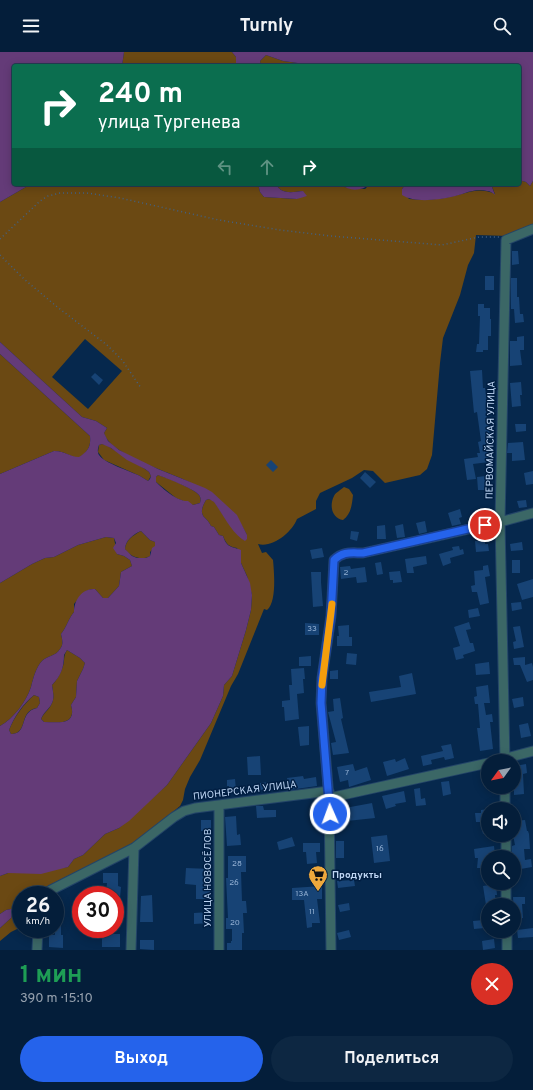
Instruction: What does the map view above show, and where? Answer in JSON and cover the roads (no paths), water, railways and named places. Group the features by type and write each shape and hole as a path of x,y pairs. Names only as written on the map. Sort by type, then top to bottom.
{"street":[{"name":"ПЕРВОМАЙСКАЯ УЛИЦА","path":"505,754 500,522 506,240 533,229"},
{"path":"331,950 329,795 321,698 324,663 331,616 334,560 339,555 346,553 363,553 500,522 533,513"},
{"path":"521,755 533,751"},
{"name":"ПИОНЕРСКАЯ УЛИЦА","path":"59,886 134,848 184,811 219,805 329,795 481,764"},
{"name":"УЛИЦА НОВОСЁЛОВ","path":"219,805 219,950"},
{"path":"131,950 134,848"},
{"path":"37,950 38,938"},
{"path":"507,938 507,950"}],"place":[{"name":"Продукты","path":"318,892"}]}
